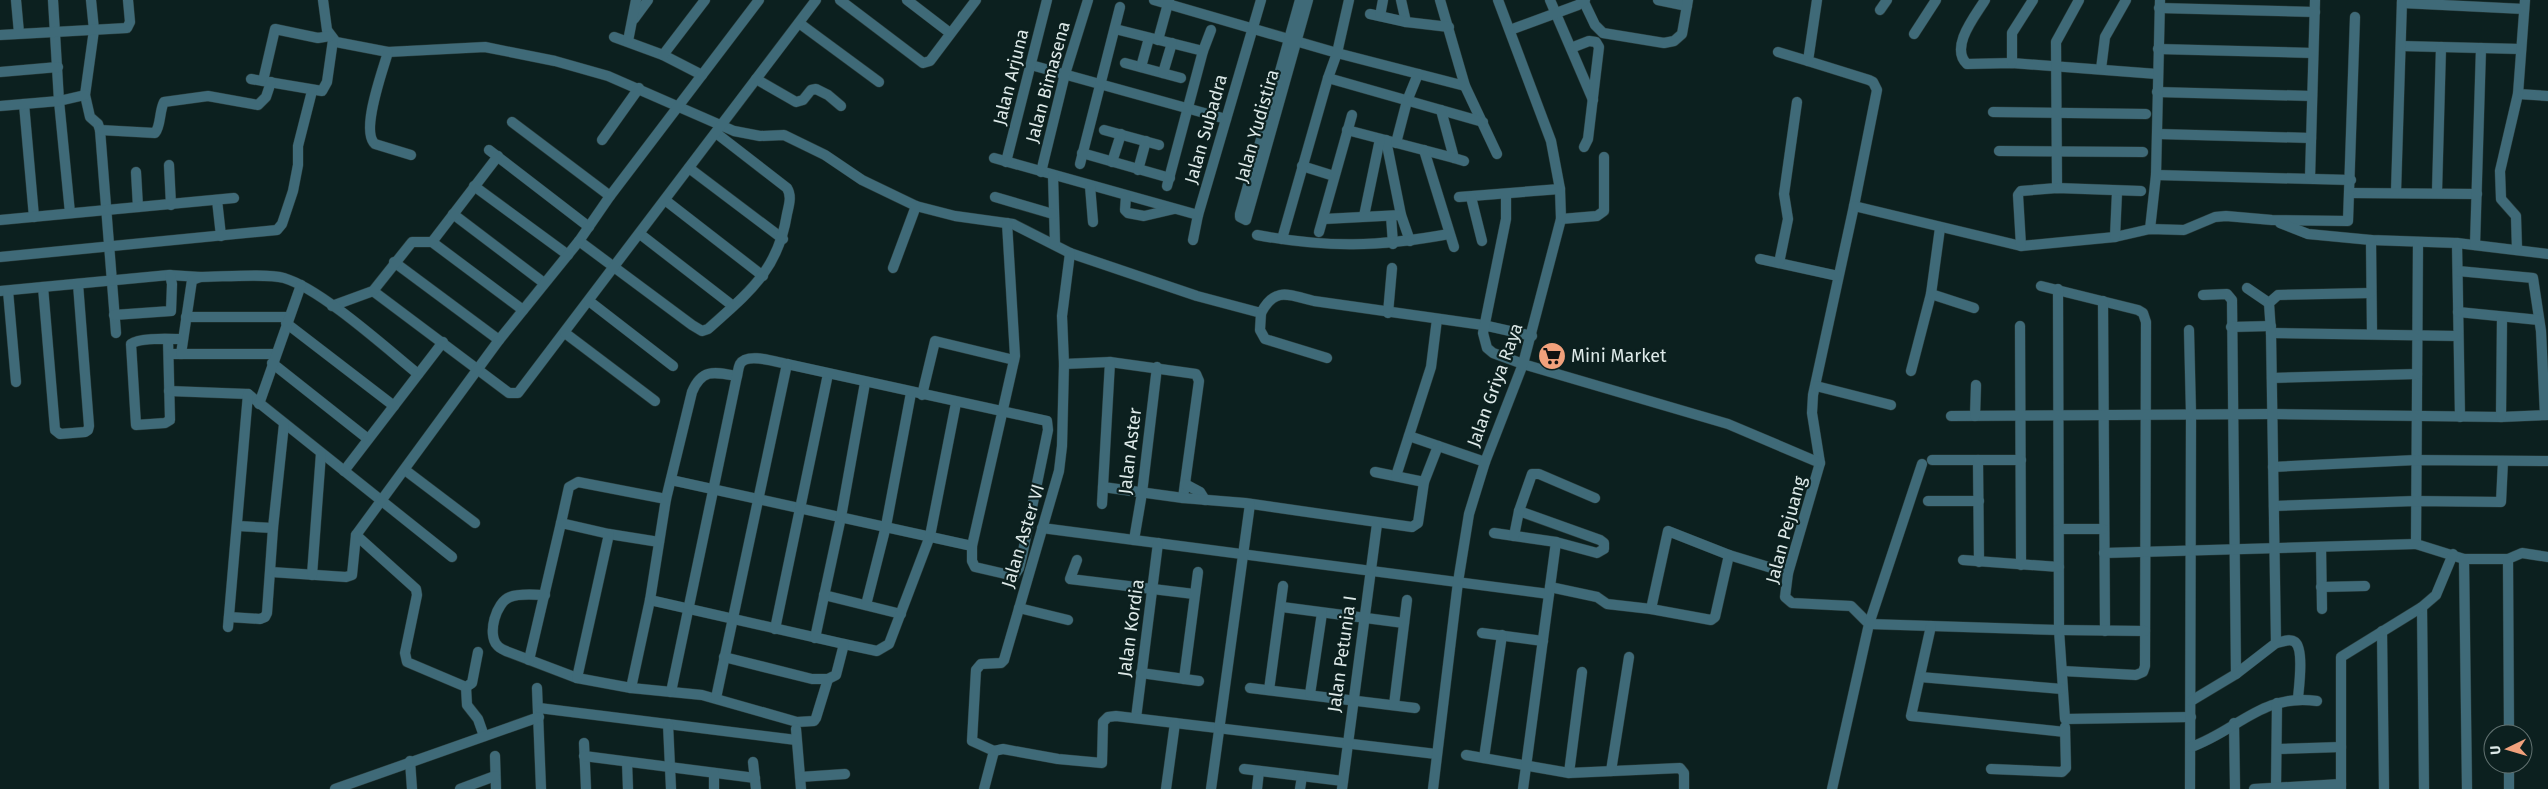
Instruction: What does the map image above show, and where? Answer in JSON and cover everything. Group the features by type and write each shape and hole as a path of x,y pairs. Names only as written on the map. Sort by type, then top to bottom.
{"street":[{"path":"16,0 19,33"},
{"path":"53,0 59,100 70,213"},
{"path":"91,0 94,30 85,95 90,117 98,124 100,130 116,333"},
{"path":"0,35 128,27 128,0"},
{"path":"251,78 322,91 325,86 331,38 327,30 323,0"},
{"path":"628,41 636,0"},
{"path":"633,20 648,0"},
{"path":"663,55 705,0"},
{"path":"271,572 346,577 352,575 356,535 499,340 580,241 610,196 759,0"},
{"path":"372,291 510,393 516,394 589,302 612,268 640,234 816,0"},
{"path":"840,0 923,63 930,61 976,0"},
{"path":"907,0 950,33"},
{"name":"Jalan Arjuna","path":"1006,162 1048,0"},
{"name":"Jalan Bimasena","path":"1040,172 1065,74 1088,0"},
{"path":"1154,0 1168,2 1337,53 1465,86"},
{"name":"Jalan Subadra","path":"1194,240 1198,215 1254,27 1260,0"},
{"path":"1294,40 1300,0"},
{"path":"1294,40 1308,0"},
{"path":"1282,239 1328,78 1337,53 1349,0"},
{"path":"1383,0 1375,15 1406,22 1449,27"},
{"path":"1401,0 1406,22"},
{"path":"1440,0 1465,86 1497,154"},
{"name":"Jalan Griya Raya","path":"1433,789 1458,582 1469,514 1485,462 1532,336 1561,219 1560,189 1551,141 1498,0"},
{"path":"1550,0 1593,100"},
{"path":"1510,30 1585,1 1595,25 1603,33 1664,43 1674,41 1682,34 1688,3 1658,0"},
{"path":"1808,61 1817,0"},
{"path":"1880,10 1886,0"},
{"path":"1914,34 1936,0"},
{"path":"1985,0 1962,41 1963,60 1969,65 2012,63 2157,74"},
{"path":"2012,63 2012,33 2033,0"},
{"path":"2057,188 2058,36 2079,0"},
{"path":"2101,70 2105,37 2126,0"},
{"path":"2310,178 2315,0"},
{"path":"1141,68 1168,2"},
{"path":"2396,192 2402,2 2524,5 2518,94 2500,171 2501,199 2516,216 2517,250"},
{"path":"2150,229 2158,134 2157,74 2160,4 2315,12"},
{"path":"1080,164 1120,7"},
{"path":"2348,238 2355,17"},
{"path":"799,23 879,82"},
{"path":"100,130 154,133 158,128 164,102 170,101 208,96 258,105 264,100 275,29 318,38 331,38 357,47 388,52 485,47 555,61 608,76 678,106 718,129 787,188 790,196 783,239 763,276 708,330 699,330 612,268 580,241"},
{"path":"1115,29 1203,52"},
{"path":"1082,153 1138,170 1169,182 1203,52 1211,30"},
{"path":"614,37 663,55 702,75"},
{"name":"Jalan Yudistira","path":"1243,217 1294,40"},
{"path":"1571,48 1592,41 1598,44 1588,139 1584,147"},
{"path":"1163,73 1172,43"},
{"path":"2401,46 2521,48"},
{"path":"2437,192 2441,47"},
{"path":"2475,245 2482,48"},
{"path":"2158,49 2314,53"},
{"path":"388,52 374,101 371,137 375,144 411,155"},
{"path":"1778,52 1869,80 1876,86 1876,96 1816,386 1812,414 1820,464"},
{"path":"1125,63 1182,78"},
{"path":"1031,64 1226,119"},
{"path":"0,72 58,67"},
{"path":"1364,216 1388,141 1418,74"},
{"path":"1328,78 1483,122"},
{"path":"756,79 796,102 803,100 811,90 818,89 841,106"},
{"path":"602,140 639,88"},
{"path":"0,257 277,230 282,226 293,191 298,165 298,146 312,90"},
{"path":"2157,92 2312,96"},
{"path":"2518,94 2548,96"},
{"path":"0,106 59,100 85,95"},
{"path":"1779,263 1788,219 1784,194 1797,102"},
{"path":"24,104 34,217"},
{"path":"1347,130 1459,160 1441,110"},
{"path":"1992,112 2146,114"},
{"path":"1319,232 1352,115"},
{"path":"512,122 610,196"},
{"path":"718,129 760,136 784,135 825,155 862,180 916,206 955,216 1007,223 1032,232 1070,253 1197,296 1261,313"},
{"path":"1104,130 1159,145"},
{"path":"1112,162 1121,134"},
{"path":"2158,134 2311,138"},
{"path":"1388,141 1396,215 1393,244"},
{"path":"1138,170 1146,142"},
{"path":"1424,150 1454,247"},
{"path":"1999,151 2143,152"},
{"path":"432,242 474,186 494,153 589,227"},
{"path":"1561,219 1597,216 1604,211 1604,157"},
{"path":"994,158 1198,215"},
{"path":"169,164 171,205"},
{"path":"1302,166 1334,176"},
{"path":"690,168 783,239"},
{"path":"136,172 138,207"},
{"path":"1053,175 1055,244"},
{"path":"2156,175 2350,180"},
{"path":"474,186 568,255"},
{"path":"1090,186 1093,222"},
{"path":"2021,246 2019,193 2057,188 2118,192 2141,191"},
{"path":"1459,197 1560,189"},
{"path":"2115,237 2118,192"},
{"path":"2350,193 2437,192 2477,194"},
{"path":"1483,325 1506,219 1506,194"},
{"path":"1126,196 1125,210 1128,213 1144,216 1174,209"},
{"path":"995,197 1053,214"},
{"path":"1471,197 1482,241"},
{"path":"0,214 0,220 234,198"},
{"path":"217,200 221,236"},
{"path":"665,200 763,276"},
{"path":"893,268 916,206"},
{"path":"1854,206 2021,246 2115,237 2150,229 2184,230 2220,217 2348,222"},
{"path":"453,214 544,283"},
{"path":"1324,219 1396,215"},
{"path":"1396,215 1410,241"},
{"path":"2272,220 2308,234 2371,240 2457,243 2548,254"},
{"path":"671,692 737,376 740,363 746,360 754,358 788,364 865,383 1002,413 1047,421 1048,430 1019,568 1014,576 975,567 972,561 972,546 1002,413 1014,360 1015,340 1007,223"},
{"path":"1911,371 1931,294 1940,228"},
{"path":"640,234 733,306"},
{"path":"1257,235 1328,245 1393,244 1449,234"},
{"path":"2371,240 2372,334"},
{"path":"332,306 372,291 412,242 432,242 523,310"},
{"path":"2416,544 2418,242"},
{"path":"2457,243 2460,417"},
{"name":"Jalan Aster VI","path":"994,751 975,744 971,738 976,670 981,664 1004,660 1059,471 1062,446 1064,364 1062,316 1070,253"},
{"path":"1760,259 1838,276"},
{"path":"394,262 499,340"},
{"path":"1388,313 1392,268"},
{"path":"1951,416 2272,414 2501,417 2547,415 2542,338 2532,278 2458,271"},
{"path":"170,275 172,286 171,311"},
{"path":"16,382 4,291 170,275 280,277 300,285 332,306 418,374"},
{"path":"181,354 191,284 200,277"},
{"path":"43,288 54,428 58,434 87,431 89,426 78,284"},
{"path":"259,404 300,285"},
{"path":"2041,286 2138,310 2145,316 2146,552 2144,666 2140,674 2063,671"},
{"path":"2247,288 2269,303"},
{"path":"1991,769 2062,772 2066,768 2065,719 2062,690 2063,671 2059,630 2058,289"},
{"path":"2269,303 2278,295 2371,293"},
{"path":"1327,358 1265,339 1260,330 1261,313 1267,302 1277,294 1388,313 1483,325 1532,336"},
{"path":"1931,294 1974,308"},
{"path":"2203,295 2227,294 2232,297 2236,674"},
{"path":"2103,301 2102,415 2105,631"},
{"path":"589,302 673,366"},
{"path":"2269,303 2276,643"},
{"path":"114,316 171,311 187,314 287,320 394,406"},
{"path":"2458,312 2539,320"},
{"path":"2501,417 2502,317"},
{"path":"1396,476 1431,367 1437,319"},
{"name":"Jalan Pejuang","path":"1483,325 1487,348 1499,356 1728,424 1820,464 1788,573 1785,597 1788,601 1851,606 1869,624"},
{"path":"2020,326 2021,564"},
{"path":"2232,327 2458,336"},
{"path":"2189,330 2191,414 2190,789"},
{"path":"565,333 656,401"},
{"path":"168,340 170,420 168,423 136,425 131,344 136,341 182,339"},
{"path":"922,395 935,341 1014,360"},
{"path":"344,471 443,342"},
{"path":"169,354 274,359 368,439"},
{"path":"1064,364 1110,362 1192,372 1198,377 1183,498"},
{"path":"1102,504 1110,362"},
{"path":"716,698 788,364"},
{"name":"Jalan Aster","path":"1134,540 1142,493 1157,367"},
{"path":"631,688 650,600 666,499 688,402 696,382 708,373 737,376"},
{"path":"775,629 828,374"},
{"path":"2272,378 2417,374"},
{"path":"815,638 841,517 865,383"},
{"path":"1975,416 1976,385"},
{"path":"1816,386 1891,405"},
{"path":"170,391 248,394 381,502 452,556"},
{"path":"866,605 886,526 911,393"},
{"path":"248,394 238,526 228,622 265,617 271,572 273,528 284,424"},
{"path":"650,600 877,651 884,648 889,644 930,536 956,403"},
{"path":"1409,436 1485,462"},
{"path":"1102,487 1183,498 1250,504 1377,524 1412,527 1417,525 1424,482 1438,446"},
{"path":"312,575 321,453"},
{"path":"1932,460 2021,460"},
{"path":"1978,460 1980,562"},
{"path":"2273,467 2416,460 2548,461"},
{"path":"2274,506 2415,501 2502,502 2503,461"},
{"path":"1832,789 1869,624 1922,464"},
{"path":"405,470 475,523"},
{"path":"1375,472 1424,482"},
{"path":"1514,536 1519,511 1530,476 1539,474 1595,498"},
{"path":"671,480 972,546"},
{"path":"529,660 562,524 569,486 578,482 666,499"},
{"path":"1185,484 1200,492 1205,500"},
{"path":"1928,501 1979,501"},
{"path":"1211,789 1250,504"},
{"path":"1494,533 1556,542 1598,552 1602,551 1604,545 1600,540 1519,511"},
{"path":"562,524 659,542"},
{"name":"Jalan Petunia I","path":"1342,785 1377,524"},
{"path":"238,526 273,528"},
{"path":"1042,528 1370,569 1458,582 1598,597 1607,604 1651,609 1714,620 1729,555"},
{"path":"2059,529 2104,529"},
{"path":"1651,609 1668,532 1729,555 1788,573"},
{"path":"577,678 609,534"},
{"path":"356,535 416,589 417,595 405,648 405,660 466,687"},
{"path":"1523,789 1556,542"},
{"name":"Jalan Kordia","path":"1136,718 1158,543"},
{"path":"2104,553 2416,544 2464,559 2508,559 2522,553 2548,557"},
{"path":"2321,547 2322,610"},
{"path":"2254,789 2341,786 2341,657 2422,607 2438,592 2453,554"},
{"path":"2464,559 2467,789"},
{"path":"2508,559 2508,724"},
{"path":"1077,560 1070,579 1153,591 1194,594"},
{"path":"1963,560 2059,567"},
{"path":"1184,679 1198,572"},
{"path":"1269,690 1282,607 1283,586"},
{"path":"2322,587 2365,586"},
{"path":"545,595 509,597 502,602 497,612 493,637 497,646 577,678 631,688 716,698 797,722 808,722 816,718 828,679"},
{"path":"824,595 900,614"},
{"path":"1394,705 1407,600"},
{"path":"1282,607 1404,623"},
{"path":"2422,607 2424,789"},
{"path":"1019,608 1068,620"},
{"path":"1310,694 1322,613"},
{"path":"1869,624 2145,631"},
{"path":"1931,626 1912,716 2065,732"},
{"path":"2382,631 2384,789"},
{"path":"1482,633 1542,641"},
{"path":"1484,758 1502,635"},
{"path":"2191,701 2236,674 2276,643 2290,640 2296,643 2300,650 2298,698"},
{"path":"724,657 812,679 828,679 836,675 844,644"},
{"path":"466,687 472,683 478,652"},
{"path":"1611,771 1628,657"},
{"path":"1569,773 1582,672"},
{"path":"1141,673 1199,682"},
{"path":"1920,677 2062,690"},
{"path":"466,687 467,705 478,720 484,736"},
{"path":"538,688 542,789"},
{"path":"1250,688 1415,708"},
{"path":"2191,747 2205,742 2234,723 2276,703 2298,698 2318,701"},
{"path":"2276,703 2276,788"},
{"path":"335,789 484,736 539,712 668,724 796,740"},
{"path":"984,789 994,751 1003,749 1050,758 1102,763 1105,719 1116,716 1219,730 1436,754"},
{"path":"2065,719 2191,716"},
{"path":"1166,789 1175,723"},
{"path":"2234,723 2235,789"},
{"path":"668,724 671,789"},
{"path":"796,730 801,789"},
{"path":"584,743 586,789"},
{"path":"2277,749 2341,747"},
{"path":"1466,755 1569,773 1680,768 1684,773 1684,789"},
{"path":"495,756 496,789"},
{"path":"584,756 755,778"},
{"path":"410,761 412,789"},
{"path":"628,762 628,789"},
{"path":"753,762 756,789"},
{"path":"1244,769 1302,776 1342,785"},
{"path":"1257,789 1260,771"},
{"path":"714,773 714,789"},
{"path":"800,777 846,774"},
{"path":"2509,774 2509,789"},
{"path":"460,789 495,776"},
{"path":"1300,789 1302,776"}],"place":[{"name":"Mini Market","path":"1552,356"}]}
